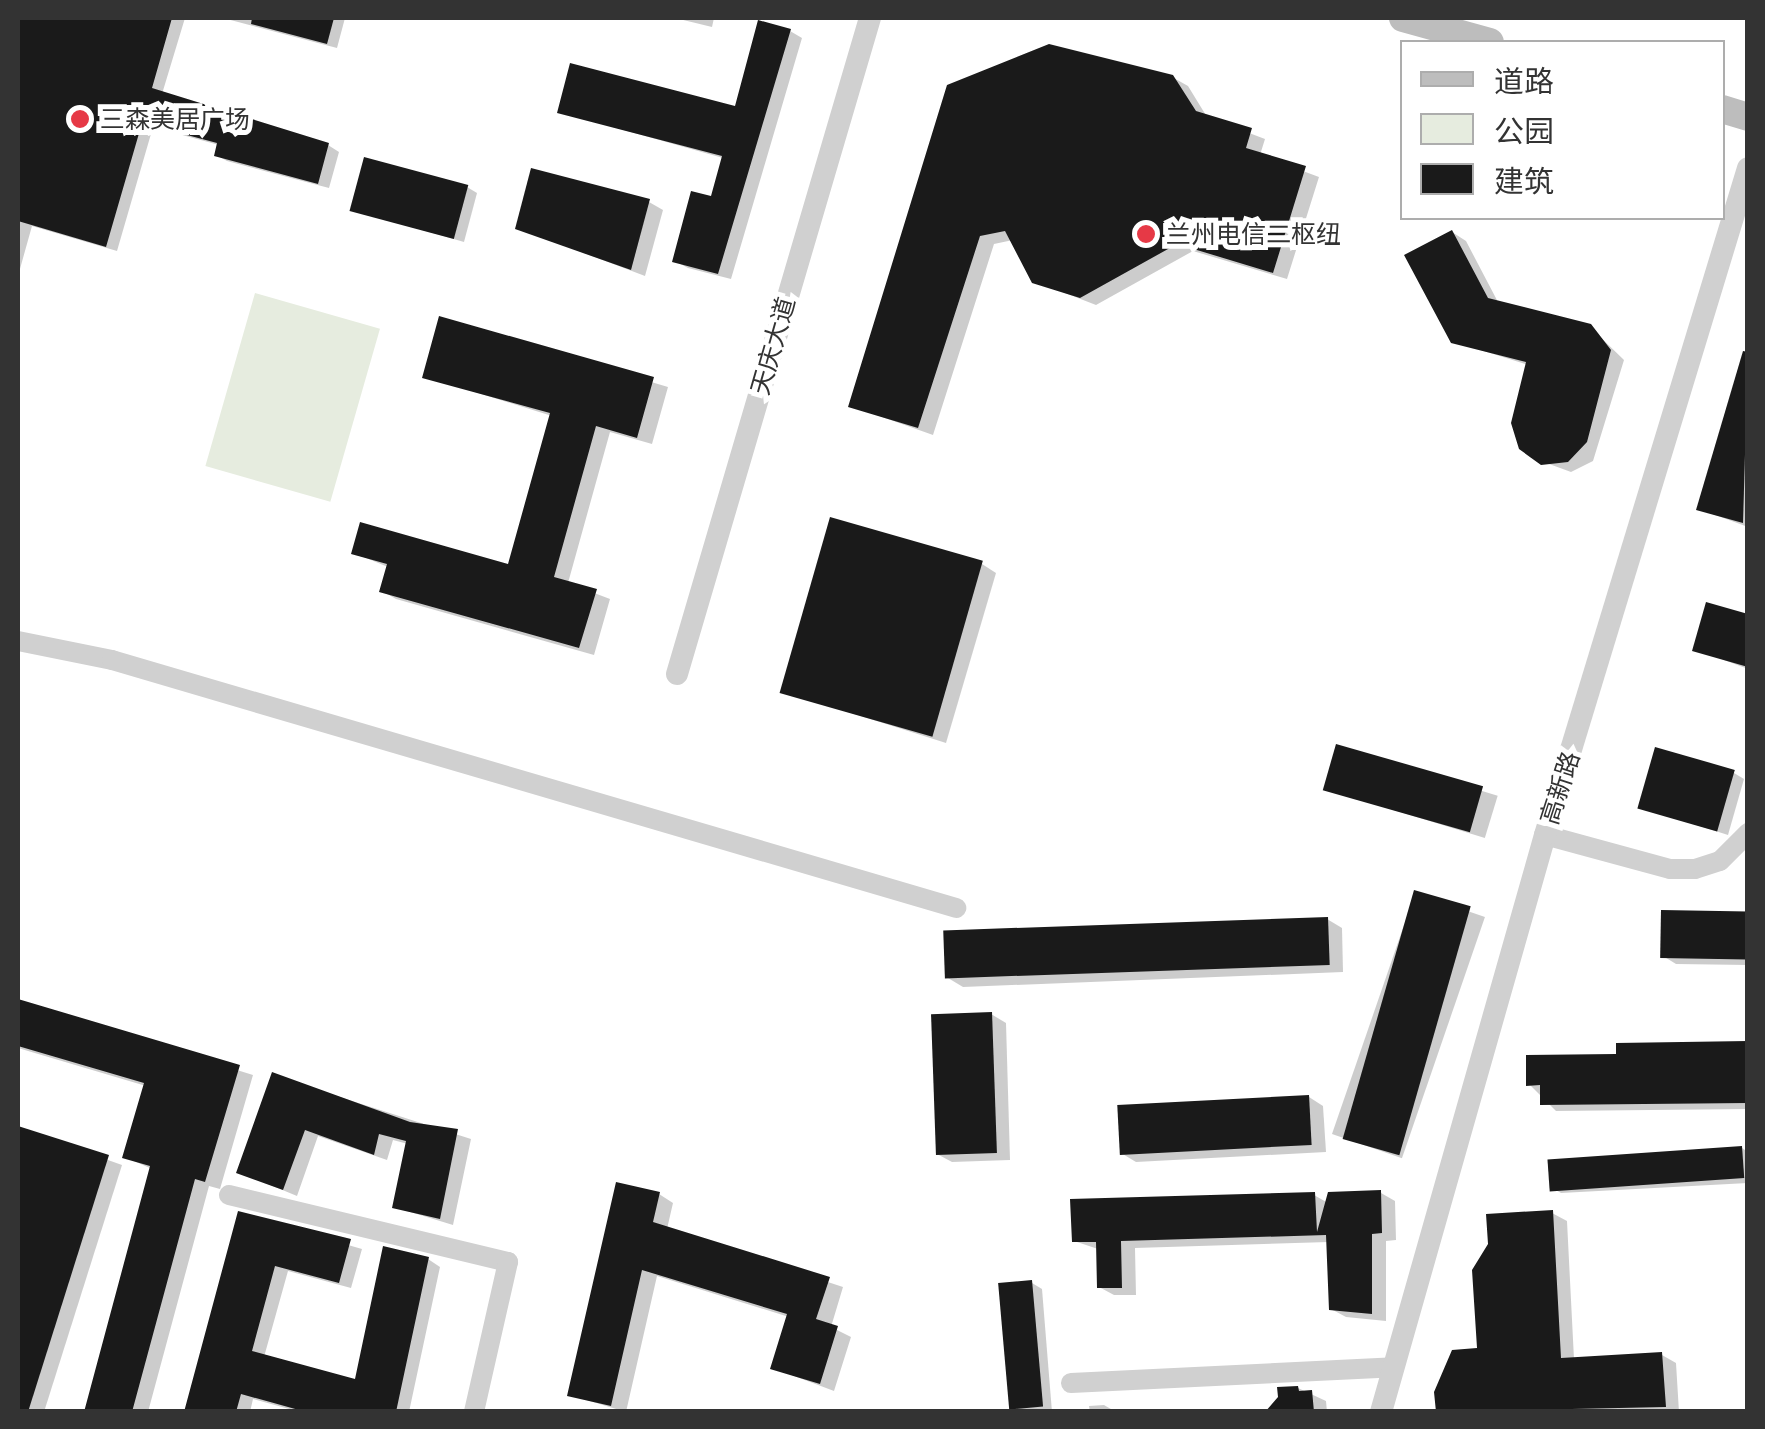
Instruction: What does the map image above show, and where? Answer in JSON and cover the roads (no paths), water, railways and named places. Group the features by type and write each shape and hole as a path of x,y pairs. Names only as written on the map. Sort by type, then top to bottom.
{"main road":[{"path":"1404,18 1483,40"}],"street":[{"name":"天庆大道","path":"677,674 870,18"},
{"name":"高新路","path":"1382,1412 1545,834 1748,168"},
{"path":"18,641 112,660 956,908"},
{"path":"1545,834 1670,869 1696,869 1720,860 1748,833"},
{"path":"229,1195 508,1262 474,1412"},
{"path":"1071,1383 1394,1367"}],"place":[{"name":"三森美居广场","path":"80,119"},
{"name":"兰州电信二枢纽","path":"1146,234"}]}
